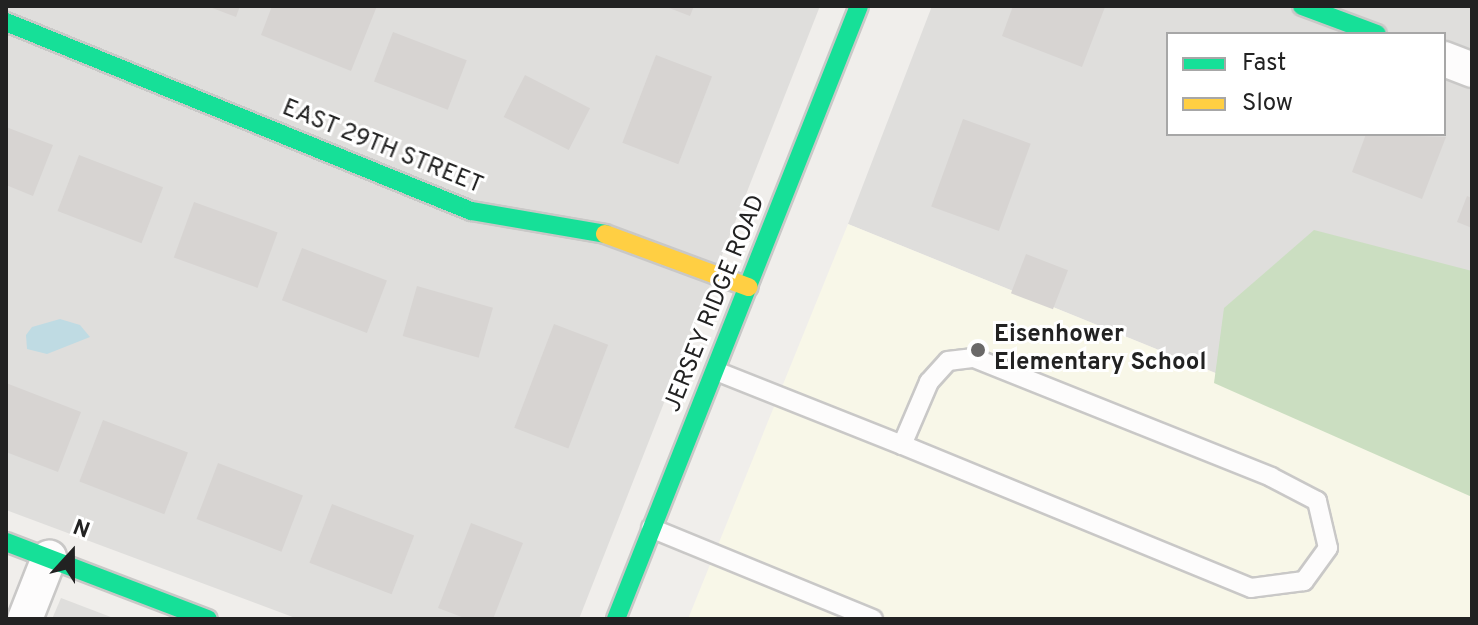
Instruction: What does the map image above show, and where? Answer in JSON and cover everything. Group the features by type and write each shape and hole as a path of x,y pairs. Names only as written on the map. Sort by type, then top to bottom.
{"street":[{"name":"JERSEY RIDGE ROAD","path":"616,619 859,6"},
{"path":"1302,6 1372,32"},
{"name":"EAST 29TH STREET","path":"6,22 471,211 599,232 748,287"},
{"path":"1446,60 1472,70"},
{"path":"6,542 208,619"},
{"path":"25,619 49,558"}],"lane":[{"path":"716,371 1251,588 1304,581 1328,548 1317,501 1306,495 974,358 948,361 929,382 902,445"},
{"path":"651,528 873,619"}],"shaded area":[{"path":"6,6 820,6 579,619 298,619 6,510"},
{"path":"932,6 1472,6 1472,477 848,224"},
{"name":"Eisenhower Elementary School","path":"848,224 1472,477 1472,619 688,619"},
{"path":"61,598 116,619 52,619"}],"green space":[{"path":"1314,230 1472,271 1472,497 1214,383 1224,308"}],"water":[{"path":"60,319 80,325 90,337 47,354 27,349 26,335 32,327"}],"building":[{"path":"207,6 240,6 236,17"},
{"path":"272,6 377,6 351,71 261,35"},
{"path":"664,6 694,6 690,16"},
{"path":"1013,6 1105,7 1082,67 1002,36"},
{"path":"393,32 467,60 448,110 374,81"},
{"path":"656,55 712,77 678,164 622,143"},
{"path":"525,75 590,108 569,150 504,117"},
{"path":"963,119 1031,144 999,231 931,206"},
{"path":"6,127 53,145 33,196 6,185"},
{"path":"1365,136 1446,137 1422,199 1352,172"},
{"path":"79,155 163,187 142,243 57,211"},
{"path":"1467,196 1472,198 1472,228 1457,222"},
{"path":"194,202 278,232 257,288 174,257"},
{"path":"302,248 387,281 367,333 282,300"},
{"path":"1026,254 1068,270 1053,309 1011,293"},
{"path":"417,286 493,308 479,358 403,336"},
{"path":"554,324 608,345 568,448 514,428"},
{"path":"6,383 81,412 58,472 6,452"},
{"path":"103,420 188,453 164,514 79,482"},
{"path":"218,463 303,496 281,552 196,519"},
{"path":"332,504 414,536 392,594 309,563"},
{"path":"471,523 523,543 493,619 467,619 438,608"}],"traffic: fast":[{"path":"616,619 859,6"},
{"path":"1302,6 1372,32"},
{"path":"6,22 471,211 605,234"},
{"path":"6,542 208,619"}],"traffic: slow":[{"path":"605,234 748,287"}],"place":[{"name":"Eisenhower Elementary School","path":"978,350"}]}
